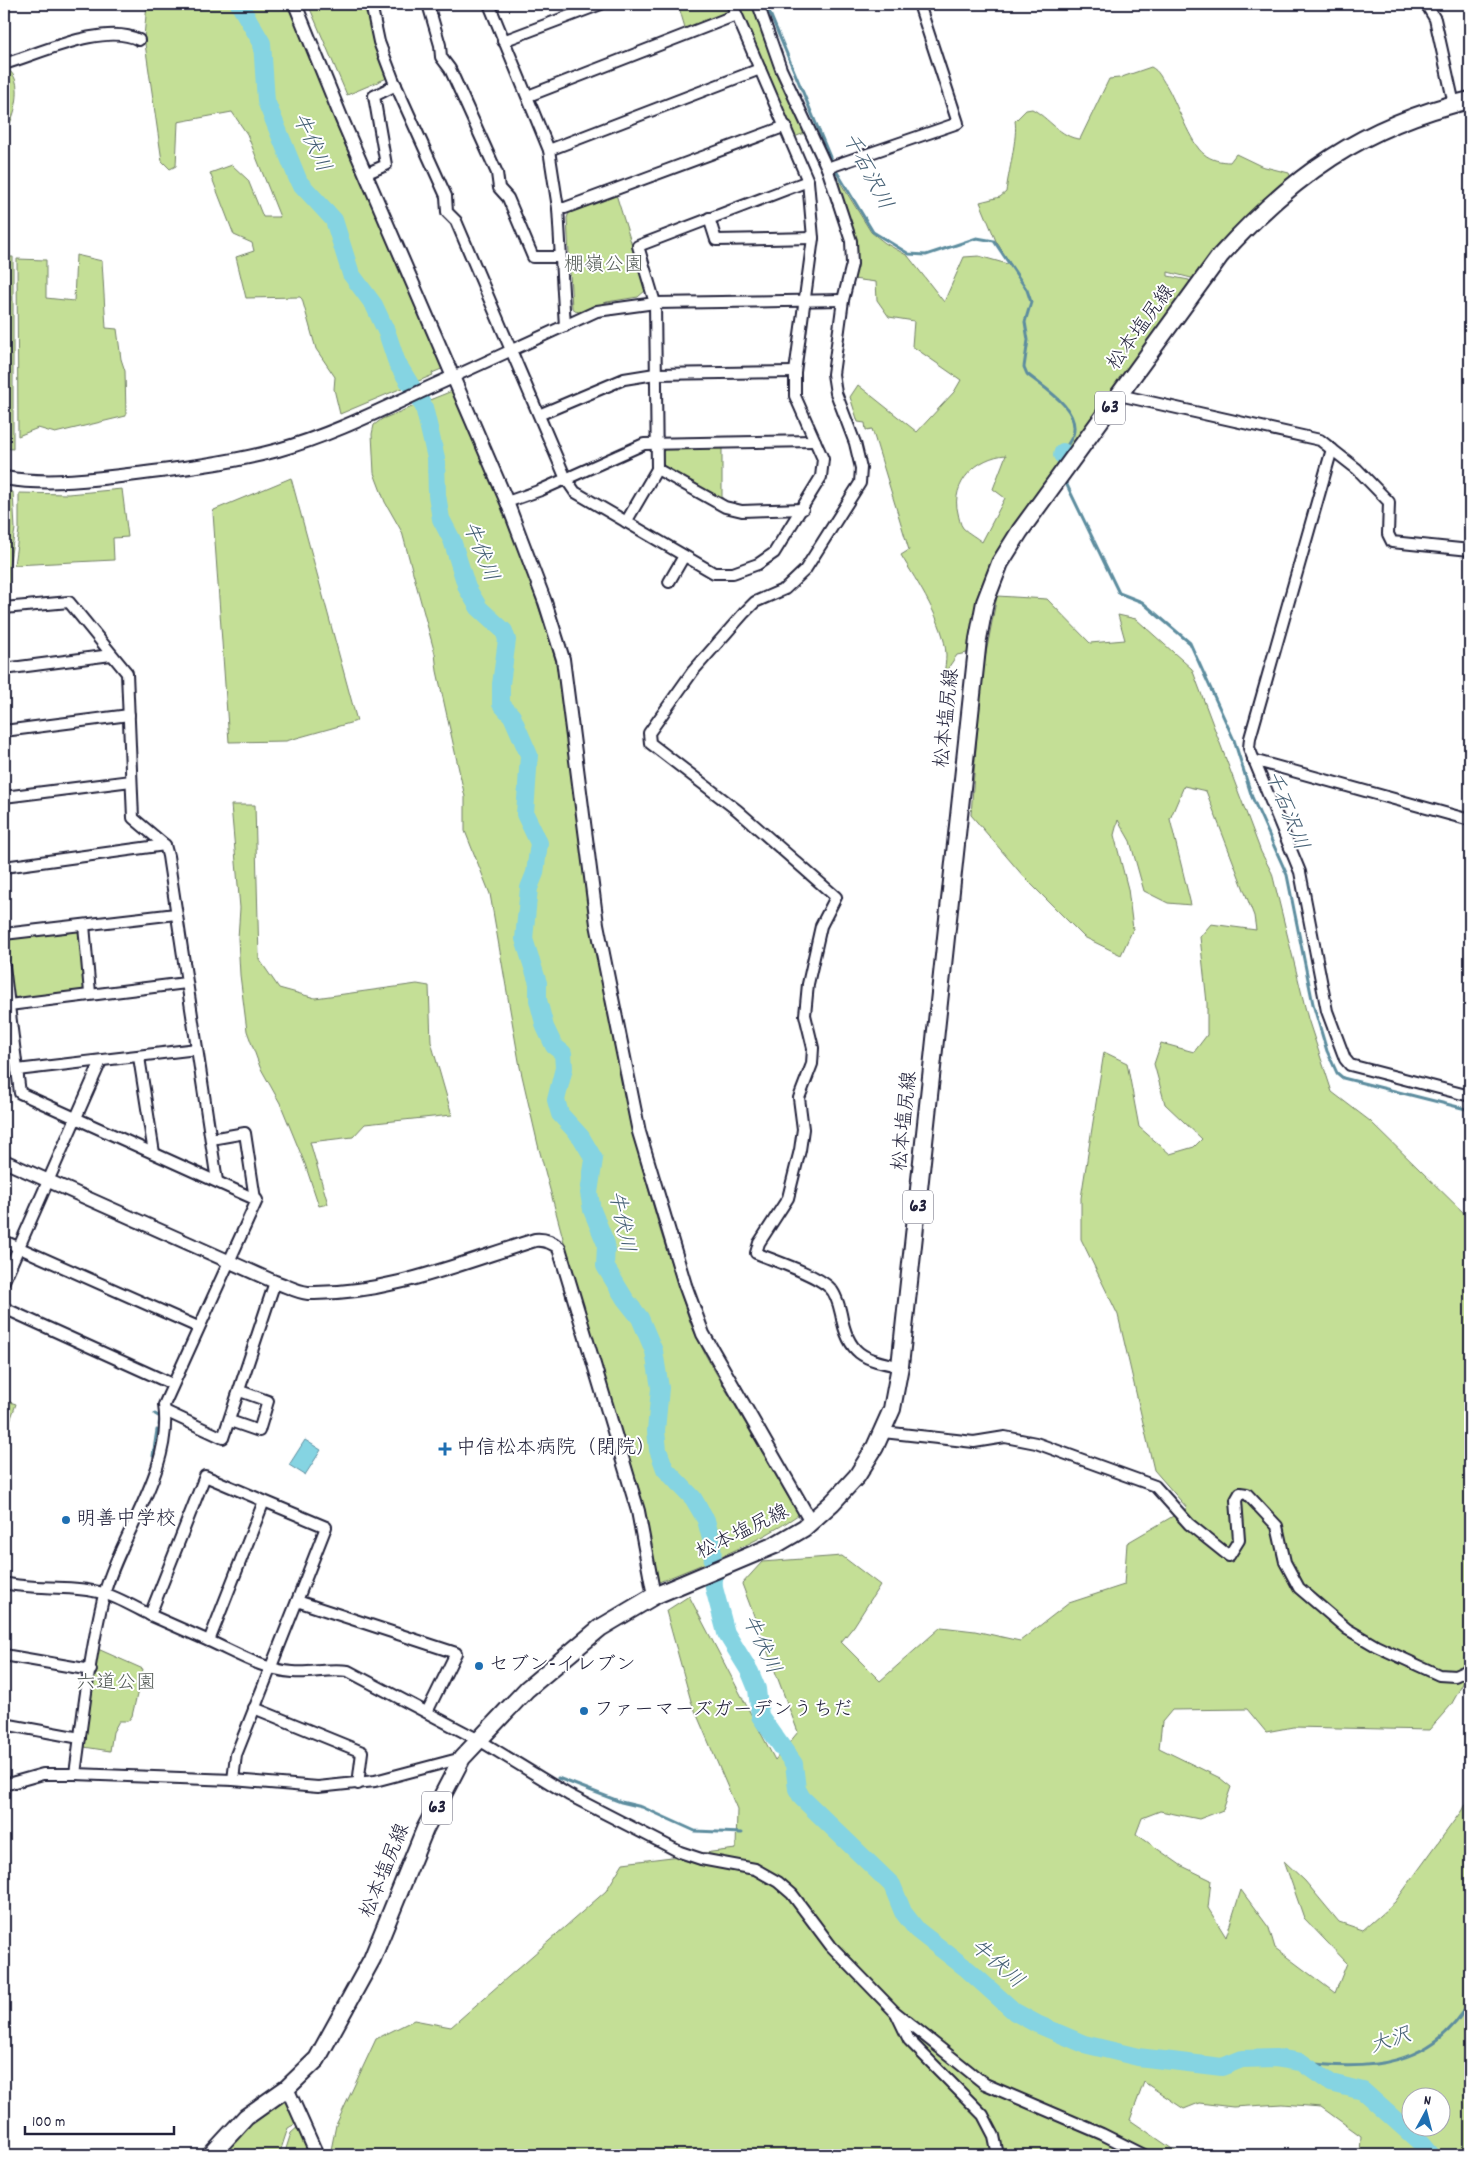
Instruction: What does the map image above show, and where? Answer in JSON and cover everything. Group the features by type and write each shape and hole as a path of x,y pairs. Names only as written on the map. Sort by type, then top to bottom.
{"main road":[{"name":"松本塩尻線","path":"211,2155 246,2118 287,2088 317,2060 364,1975 426,1829 462,1758 527,1689 578,1644 620,1615 659,1594 775,1545 808,1525 857,1476 883,1432 892,1410 900,1366 956,856 969,709 986,602 1000,564 1020,531 1220,256 1254,219 1289,188 1324,162 1367,137 1409,118 1462,102"}],"street":[{"path":"295,4 451,378 507,502 545,602 564,660 597,924 642,1141 685,1285 702,1334 808,1525"},
{"path":"371,4 379,42 396,85 446,196 448,212 456,221 541,414 566,479 575,492 714,573 733,573 758,564 774,553 821,478 823,459 795,396 796,372 813,238 808,181 732,4"},
{"path":"428,4 440,44 441,57 450,69 497,173 500,188 508,198 534,257 560,257"},
{"path":"489,4 549,150 558,208 565,326"},
{"path":"504,41 601,4"},
{"path":"758,4 781,69 832,167 851,241 852,264 843,300 833,374 836,393 855,443 861,468 860,483 806,570 785,589 755,602 744,613 693,671 649,733 650,742 737,810 836,897 821,926 808,984 805,1015 813,1048 812,1064 799,1098 803,1129 800,1150 788,1198 759,1243 756,1253 830,1287 839,1304 848,1342 861,1356 873,1362 900,1366"},
{"path":"832,167 958,123 919,4"},
{"path":"1426,4 1435,19 1462,102"},
{"path":"528,96 736,15"},
{"path":"4,64 102,35 129,35 139,40"},
{"path":"549,150 760,69"},
{"path":"365,174 386,165 374,96 396,85"},
{"path":"558,208 565,208 786,126"},
{"path":"626,522 657,469 655,303 638,246 808,181"},
{"path":"709,218 716,240 813,238"},
{"path":"4,478 43,482 76,481 216,464 280,449 369,415 597,312 655,303 843,300"},
{"path":"541,414 624,378 655,374 796,372"},
{"path":"1119,395 1320,440 1358,469 1389,502 1388,534 1392,542 1470,550"},
{"path":"507,502 566,479 644,444 815,441"},
{"path":"1332,449 1250,738 1249,748 1300,872 1327,1011 1345,1059 1350,1065 1470,1096"},
{"path":"657,469 726,507 742,511 803,509"},
{"path":"669,582 684,556"},
{"path":"4,608 69,602 127,673 133,818 165,845 217,1181"},
{"path":"4,669 111,655"},
{"path":"4,731 129,715"},
{"path":"1253,760 1470,820"},
{"path":"4,797 131,781"},
{"path":"4,867 165,845"},
{"path":"4,934 176,914"},
{"path":"84,925 90,994"},
{"path":"4,966 20,1093 255,1199"},
{"path":"9,1005 186,983"},
{"path":"16,1070 197,1049"},
{"path":"139,1057 154,1153"},
{"path":"4,1281 101,1061"},
{"path":"75,1774 105,1594 160,1459 164,1405 257,1200 255,1199 245,1133 210,1139"},
{"path":"4,1161 275,1282 306,1293 374,1288 406,1281 536,1240 554,1244 559,1248 638,1511 659,1594"},
{"path":"4,1241 198,1327"},
{"path":"165,1411 222,1438 230,1421 275,1282"},
{"path":"4,1308 172,1384"},
{"path":"230,1421 259,1431 268,1401 240,1391"},
{"path":"883,1432 974,1442 1005,1437 1036,1443 1155,1486 1189,1524 1229,1556 1239,1540 1236,1500 1240,1493 1246,1494 1277,1526 1284,1562 1299,1588 1347,1629 1376,1646 1439,1675 1455,1676 1470,1669"},
{"path":"150,1615 205,1476 326,1527 236,1755 233,1780"},
{"path":"209,1641 264,1501"},
{"path":"4,1583 30,1588 92,1590 105,1594 270,1668 295,1673 330,1668 348,1671 479,1740 569,1794 680,1852 701,1859 755,1869 778,1882 792,1894 831,1946 895,2012 985,2084 1102,2134 1144,2155"},
{"path":"297,1601 456,1653 427,1712"},
{"path":"4,1655 91,1670"},
{"path":"254,1708 362,1752 358,1784"},
{"path":"4,1724 80,1738"},
{"path":"4,1785 43,1774 75,1774 233,1780 318,1787 358,1784 462,1758"},
{"path":"895,2012 909,2040 983,2115 994,2136 998,2155"},
{"path":"287,2088 317,2155"}],"green space":[{"path":"147,4 289,4 336,124 444,368 432,373 433,375 340,414 334,389 335,377 316,349 302,299 300,297 246,298 236,257 254,251 252,243 234,235 210,173 232,165 248,180 263,217 280,217 247,134 232,112 178,122 176,166 170,169 162,161 144,37"},
{"path":"308,4 366,4 387,78 347,95"},
{"path":"678,4 727,4 729,8 726,16 686,31"},
{"path":"736,4 752,4 805,133 794,137"},
{"path":"1151,67 1158,73 1166,85 1194,142 1204,154 1216,160 1230,162 1236,154 1261,166 1289,173 1291,178 1195,279 1168,272 1168,276 1189,280 1191,286 1005,544 972,652 957,655 944,674 946,655 941,630 936,616 901,555 909,550 872,429 866,430 865,423 858,422 850,397 858,385 917,432 954,392 961,380 912,346 914,321 889,317 877,300 876,282 853,279 858,250 834,172 871,232 885,243 908,256 944,302 964,257 979,256 1011,265 996,241 980,202 1000,197 1006,192 1014,145 1015,121 1026,110 1032,109 1067,135 1080,139 1109,79 1119,78","holes":["1006,455 993,489 1005,498 982,542 961,525 958,515 958,492 962,482 976,466 995,457"]},
{"path":"4,68 14,77 17,84 17,92 13,117 10,123 4,124"},
{"name":"棚嶺公園","path":"615,191 646,290 638,297 607,302 580,313 572,308 567,218 570,210"},
{"path":"76,255 102,261 106,328 117,329 121,359 125,371 126,416 55,433 38,428 18,436 17,259 46,260 46,298 74,301"},
{"path":"4,257 13,257 13,449 4,448"},
{"path":"452,391 508,519 549,637 562,685 589,917 640,1160 661,1233 691,1325 706,1356 798,1515 748,1544 659,1582 653,1578 644,1515 631,1463 586,1324 538,1145 520,1067 490,894 465,831 465,797 437,671 435,654 402,532 385,502 374,473 372,434 374,425 382,419"},
{"path":"722,447 722,501 666,468 661,462 662,453 666,448"},
{"path":"291,478 357,721 286,741 229,742 213,513 214,510"},
{"path":"122,489 128,537 113,538 114,560 14,565 19,530 19,493 68,494"},
{"path":"4,490 13,492 15,529 9,566 9,604 4,603"},
{"path":"997,596 1047,599 1090,643 1125,640 1118,615 1136,619 1192,669 1261,852 1272,873 1308,1019 1332,1092 1370,1121 1470,1219 1470,1520 1467,1528 1470,1544 1470,1671 1451,1705 1429,1730 1293,1727 1266,1732 1247,1709 1172,1710 1162,1722 1159,1748 1220,1778 1231,1787 1223,1810 1199,1819 1160,1811 1142,1818 1136,1834 1182,1866 1211,1880 1208,1908 1226,1937 1241,1890 1269,1928 1275,1948 1335,1993 1347,1963 1304,1918 1284,1861 1305,1881 1339,1922 1363,1930 1395,1902 1462,1810 1470,1794 1470,2155 1360,2155 1361,2136 1321,2107 1282,2104 1233,2107 1199,2103 1184,2109 1144,2082 1130,2120 1181,2155 330,2155 336,2125 376,2039 414,2020 451,2027 606,1891 623,1863 736,1849 737,1809 691,1701 666,1611 689,1596 775,1760 798,1732 742,1584 762,1562 842,1556 880,1585 854,1626 841,1642 880,1681 941,1627 975,1631 1020,1641 1069,1603 1124,1585 1127,1543 1187,1508 1154,1470 1118,1315 1081,1239 1081,1198 1104,1052 1127,1063 1139,1127 1170,1154 1194,1147 1202,1139 1165,1104 1154,1064 1161,1043 1194,1052 1207,1035 1207,1003 1200,937 1211,924 1256,930 1254,916 1206,791 1184,786 1170,819 1191,905 1168,903 1144,891 1130,841 1118,820 1114,835 1128,889 1133,929 1121,955 1084,937 1024,877 971,815 981,679"},
{"path":"231,805 255,805 259,959 279,988 315,998 417,984 429,986 431,1042 452,1115 365,1124 353,1137 310,1142 328,1204 319,1206 305,1164 280,1103 260,1067 247,1031 240,975 238,938 240,908"},
{"path":"76,930 79,933 86,986 83,990 18,999 13,995 6,942 8,938"},
{"path":"4,1400 16,1404 4,1438"},
{"name":"六道公園","path":"98,1649 143,1669 132,1716 128,1721 119,1721 113,1732 110,1751 84,1747"},
{"path":"276,2099 288,2102 297,2123 288,2128 279,2155 218,2155"},
{"path":"299,2126 312,2155 284,2155 291,2133"}],"water":[{"path":"305,1440 321,1450 305,1475 289,1465"}],"waterway":[{"name":"牛伏川","path":"239,4 262,43 266,101 299,182 334,220 351,274 374,305 387,333 397,363 424,407 436,458 437,495 441,519 452,540 467,588 479,608 504,631 507,640 501,684 501,704 512,716 529,755 525,814 539,843 535,873 529,888 524,939 538,983 538,1000 545,1027 554,1046 563,1053 564,1068 556,1100 560,1114 581,1137 594,1159 589,1193 592,1210 606,1244 605,1266 625,1299 640,1318 654,1351 660,1388 656,1431 658,1450 665,1469 693,1498 706,1520 712,1543 714,1588 726,1633 750,1672 757,1689 760,1716 794,1764 797,1789 802,1798 892,1885 903,1912 917,1930 967,1969 1015,2012 1037,2024 1084,2044 1138,2057 1222,2067 1242,2059 1275,2058 1301,2062 1331,2083 1363,2091 1422,2144 1431,2155"},
{"name":"千石沢川","path":"766,4 835,169 873,232 909,254 926,255 977,238 994,241 1027,290 1031,302 1025,322 1028,340 1024,367 1027,374 1059,400 1072,416 1074,425 1073,435 1063,452"},
{"name":"千石沢川","path":"1065,481 1119,593 1142,602 1190,643 1234,740 1252,797 1287,875 1313,1004 1327,1051 1337,1073 1343,1078 1470,1110"},
{"path":"155,1414 160,1417 159,1425"},
{"path":"153,1456 157,1430"},
{"path":"558,1778 621,1802 642,1807 695,1831 742,1833"},
{"name":"大沢","path":"1301,2062 1350,2066 1397,2060 1419,2052 1438,2039 1455,2023 1470,2001"}],"place":[{"name":"中信松本病院（閉院）","path":"445,1449"},
{"name":"明善中学校","path":"66,1520"},
{"name":"セブン-イレブン","path":"479,1666"},
{"name":"ファーマーズガーデンうちだ","path":"584,1711"}]}
